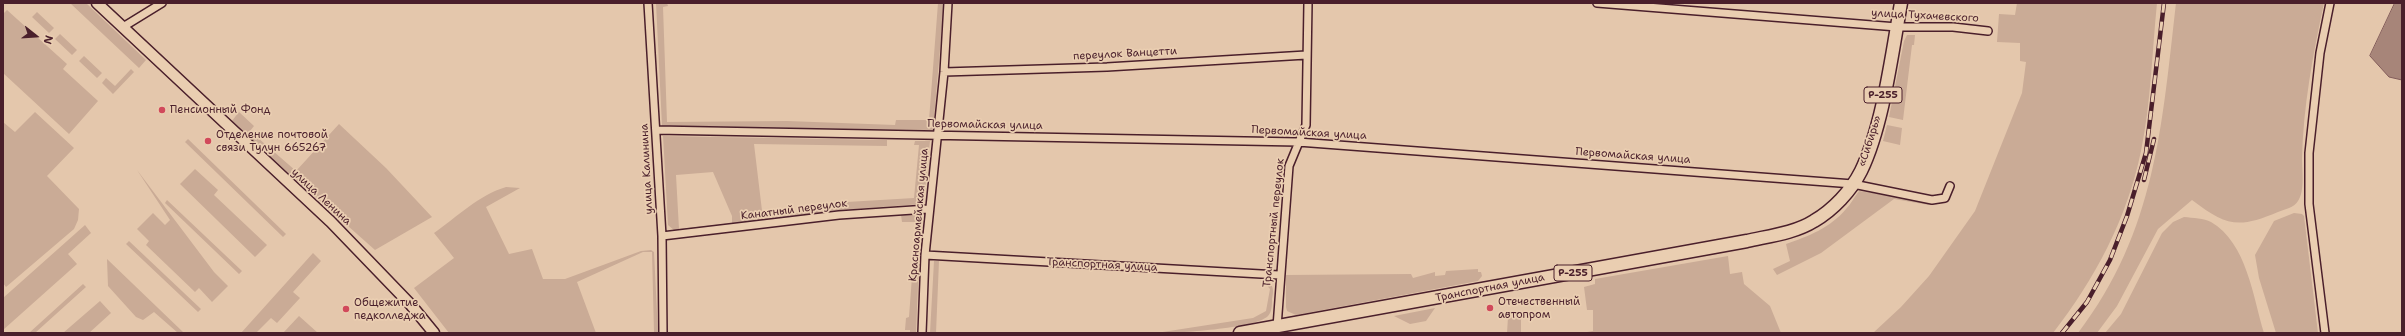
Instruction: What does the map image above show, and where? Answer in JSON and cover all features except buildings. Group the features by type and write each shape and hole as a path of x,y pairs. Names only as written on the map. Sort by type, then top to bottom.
{"highway":[{"name":"«Сибирь»","path":"1853,184 1861,171 1873,137 1902,3"},
{"name":"Транспортная улица","path":"1276,327 1780,234 1814,222 1834,206 1853,184"},
{"name":"Р-255","path":"1240,333 1276,327"}],"main road":[{"name":"улица Ленина","path":"97,3 348,238 411,305 434,333"}],"street":[{"path":"123,27 162,3"},
{"name":"улица Калинина","path":"648,3 662,236 663,333"},
{"name":"Красноармейская улица","path":"922,333 928,209 944,72 948,3"},
{"name":"Транспортный переулок","path":"1276,327 1289,166 1306,125 1308,3"},
{"name":"улица Тухачевского","path":"1597,3 1897,27 1953,27 1988,32"},
{"path":"2324,333 2309,204 2309,153 2320,53 2330,3"},
{"name":"переулок Ванцетти","path":"944,72 1107,67 1306,55"},
{"name":"Первомайская улица","path":"656,130 1298,142 1853,184 1932,200 1945,198 1950,186"},
{"name":"Канатный переулок","path":"662,236 839,215 928,209"},
{"name":"Транспортная улица","path":"925,255 1279,275"}],"shaded area":[{"path":"70,3 86,3 146,60 139,68"},
{"path":"656,3 667,3 668,6 663,7 667,122 787,121 895,125 896,120 929,120 938,3 944,3 933,130 662,126"},
{"path":"2017,3 2157,3 2149,96 2141,151 2127,201 2108,247 2096,270 2053,333 1873,333 1901,307 1929,276 1975,211 2022,93 2026,62 2020,61 2020,43 1997,42 1999,14 2015,15"},
{"path":"2176,3 2324,3 2312,61 2306,100 2302,159 2302,192 2296,203 2289,208 2242,223 2224,220 2204,209 2192,200 2158,229 2117,306 2097,333 2078,333 2104,294 2124,255 2140,216 2151,175 2159,134 2166,91"},
{"path":"2395,3 2402,3 2402,80 2389,77 2370,56"},
{"path":"7,10 67,64 63,69 98,101 69,134 3,73 3,14"},
{"path":"37,12 54,28 49,33 32,17"},
{"path":"60,34 77,50 72,55 55,39"},
{"path":"1907,35 1915,35 1914,45 1912,45 1903,120 1889,117 1904,41"},
{"path":"84,56 102,73 97,78 79,61"},
{"path":"131,69 134,72 113,94 102,83 106,78 115,86"},
{"path":"35,112 74,148 47,176 79,209 78,220 74,229 6,287 3,283 3,122 15,132"},
{"path":"239,112 254,126 250,131 296,171 339,124 386,168 432,217 375,250 231,122"},
{"path":"1887,125 1902,128 1900,145 1883,141"},
{"path":"663,136 887,140 887,146 754,144 763,219 806,212 830,205 830,203 914,198 919,145 914,145 915,141 930,141 924,201 921,204 827,211 813,215 675,231 668,225","holes":["713,172 732,216 732,223 679,229 676,175"]},
{"path":"188,139 286,234 283,237 185,142"},
{"path":"195,169 218,190 214,195 267,245 255,257 180,184"},
{"path":"137,170 214,272 228,286 212,302 199,288 195,292 146,245 149,241 137,229 153,213 165,225 170,220"},
{"path":"506,187 520,188 486,207 509,254 532,249 543,279 565,279 641,251 651,250 654,252 658,333 654,333 652,252 643,252 577,282 596,333 449,333 414,288 454,258 434,233 477,201"},
{"path":"1859,191 1926,201 1929,205 1894,199 1821,253 1777,275 1773,269 1790,261 1786,244 1819,231 1840,216"},
{"path":"167,200 242,271 239,274 165,203"},
{"path":"2294,213 2302,214 2304,216 2318,333 2276,333 2259,278 2255,255 2274,221"},
{"path":"921,214 916,333 910,333 910,330 905,330 906,318 909,317 916,222 902,222 901,215"},
{"path":"2184,217 2202,219 2211,222 2223,231 2233,243 2247,272 2264,333 2105,333 2121,314 2162,233 2173,222"},
{"path":"85,225 91,233 68,254 77,264 3,330 3,298"},
{"path":"129,241 201,309 198,312 126,244"},
{"path":"313,253 321,261 293,292 300,298 277,323 271,318 256,333 241,333"},
{"path":"1728,256 1730,274 1742,272 1744,284 1770,306 1781,333 1581,333 1593,331 1593,310 1587,310 1584,287 1595,284 1595,279"},
{"path":"107,259 183,332 178,333 154,312 143,320 136,317 108,286"},
{"path":"934,261 939,261 936,333 930,333"},
{"path":"1478,269 1478,272 1481,272 1482,276 1478,281 1296,315 1287,311 1286,307 1286,275 1411,274 1413,278 1435,272 1435,276 1445,275 1446,271"},
{"path":"1264,282 1271,284 1273,288 1272,306 1268,316 1260,320 1232,327 1156,333 1253,318 1266,311 1270,289"},
{"path":"83,284 86,287 35,333 29,333"},
{"path":"100,301 111,313 89,333 63,333"},
{"path":"1435,308 1426,321 1410,324 1394,316"},
{"path":"299,316 318,333 283,333"},
{"path":"1508,317 1521,317 1521,333 1507,333"}],"railway":[{"path":"2062,333 2087,302 2110,260 2127,216 2146,153 2164,3"},
{"path":"2144,180 2154,139"}],"place":[{"name":"Пенсионный Фонд","path":"162,110"},
{"name":"Отделение почтовой связи Тулун 665267","path":"208,141"},
{"name":"Отечественный автопром","path":"1490,308"},
{"name":"Общежитие педколледжа","path":"346,309"}]}
